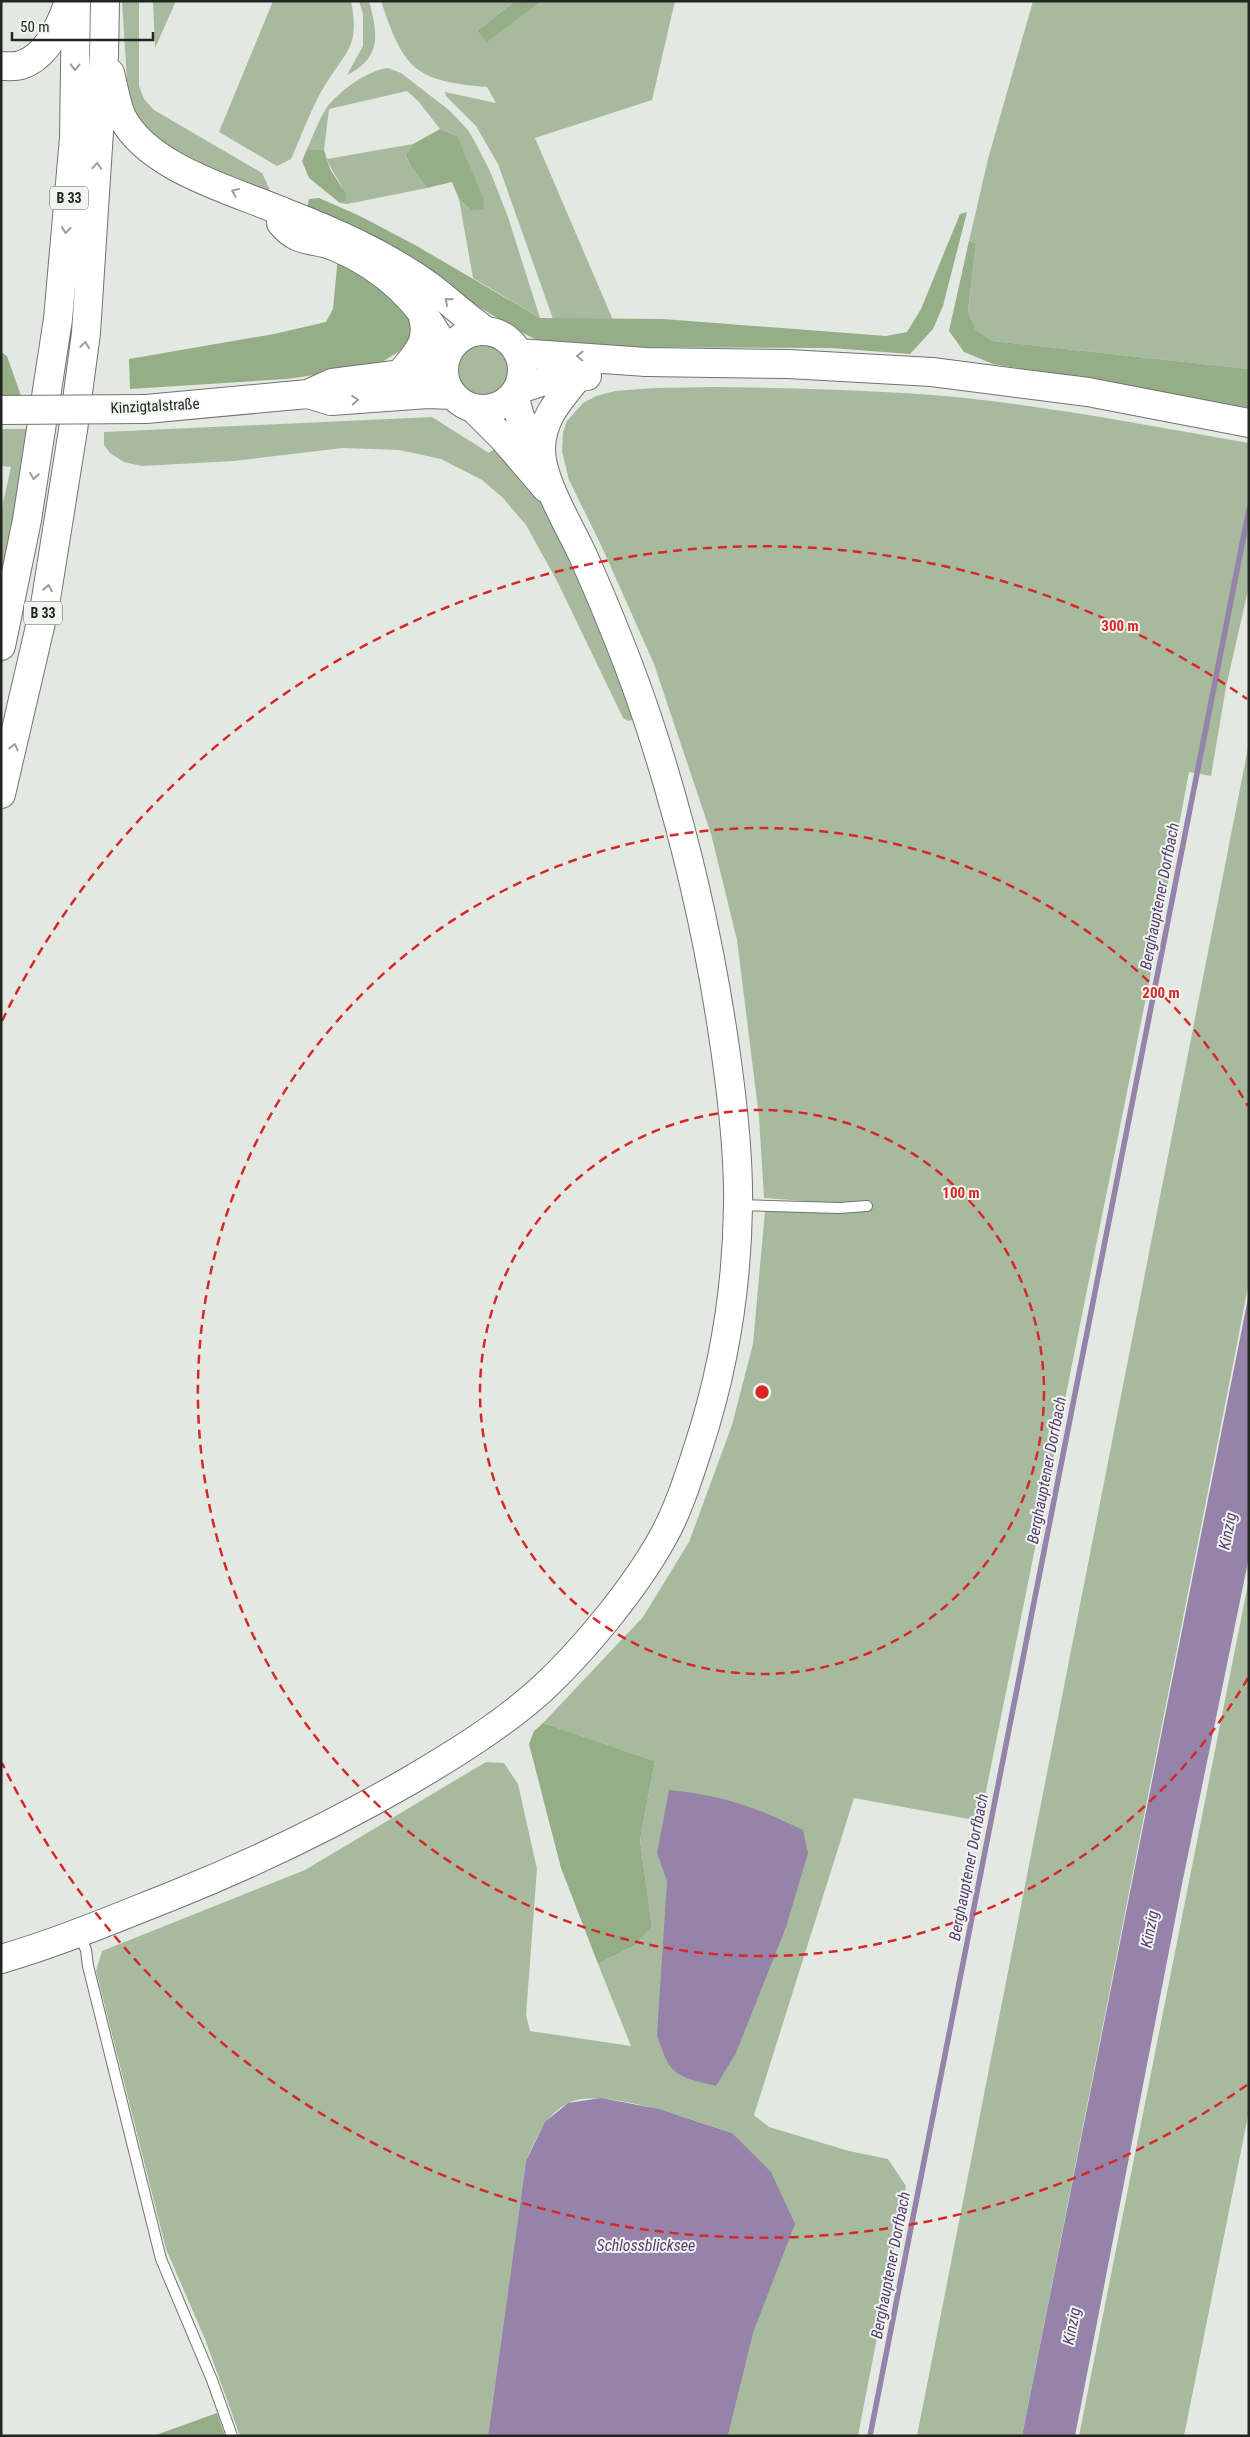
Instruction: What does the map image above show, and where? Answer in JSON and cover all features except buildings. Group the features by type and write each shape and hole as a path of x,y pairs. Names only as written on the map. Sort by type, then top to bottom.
{"main road":[{"path":"1,66 21,65 40,54 62,24 69,1"},
{"name":"B 33","path":"1,646 27,520 58,319 74,138 76,1"},
{"name":"B 33","path":"1,794 45,605 74,430 86,333 104,54 104,1"},
{"name":"B 33","path":"104,54 122,117 144,145 183,171 280,211"},
{"path":"2,1959 78,1933 214,1879 349,1816 448,1758 497,1724 545,1686 588,1639 634,1583 664,1536 690,1473 710,1413 722,1362 730,1308 738,1204 734,1113 717,992 695,887 647,718 585,560 556,501 541,457 520,417 516,390 522,369 518,353 505,338 486,331 431,287 385,258 344,237 280,211 281,223 297,238 333,246 358,257 407,293 434,327 445,358 446,386 519,455 556,501"},
{"path":"401,373 421,348 425,337 427,329 422,310"},
{"path":"445,358 454,343 464,336 486,331"},
{"path":"518,353 646,362 788,364 932,372 1088,392 1249,423"},
{"name":"Kinzigtalstraße","path":"1,410 146,409 308,394 332,383 426,371 445,358"},
{"path":"463,402 496,408 516,390 541,382 577,378 646,362"},
{"path":"541,457 540,443 545,423 552,409 577,378"},
{"name":"Kinzigtalstraße","path":"308,394 331,402 428,394 463,402"}],"lane":[{"path":"738,1204 839,1208 867,1206"},
{"path":"78,1933 86,1950 88,1966 161,2258 212,2380 232,2436"}],"green space":[{"path":"122,1 139,1 139,86 144,99 154,110 262,173 270,190 268,195 165,154 129,112"},
{"path":"153,1 176,1 155,48"},
{"path":"273,1 351,1 354,28 350,47 320,94 291,159 277,166 219,132"},
{"path":"359,1 369,1 374,24 374,44 372,53 366,61 347,75 363,46 363,14"},
{"path":"381,1 515,1 477,31 487,41 542,1 675,1 652,100 535,138 613,320 553,319 498,164 476,126 446,96 445,92 496,103 487,87 443,81 416,68 397,43"},
{"path":"515,1 542,1 487,42 477,31"},
{"path":"1033,1 1249,1 1249,369 992,341 976,330 968,311 976,243 969,241 988,159"},
{"path":"388,68 401,73 449,110 468,130 490,171 508,217 540,318 473,278 459,199 471,210 457,136 440,129 419,102 407,91 329,109 324,150 307,149 321,117 333,101 354,82 371,73"},
{"path":"440,129 457,136 484,200 483,209 471,210 459,199 452,182 427,188 411,167 406,156 413,144"},
{"path":"413,144 406,157 427,188 347,204 340,203 345,200 345,195 327,159"},
{"path":"307,149 324,150 330,169 346,194 346,200 340,203 309,178 302,161"},
{"path":"319,198 360,216 415,245 540,318 663,319 886,336 907,332 921,309 960,214 967,212 943,306 933,329 910,354 831,348 606,347 543,343 521,332 353,233 306,212 309,199"},
{"path":"969,241 976,243 968,311 976,330 992,341 1249,369 1249,408 993,364 964,352 949,331"},
{"path":"338,256 408,301 413,338 398,352 374,367 286,379 130,389 129,359 274,334 326,322 333,309"},
{"path":"484,341 495,343 505,349 511,359 513,370 511,381 505,391 495,397 484,399 473,397 463,391 457,381 455,370 457,359 463,349 473,343"},
{"path":"1,352 7,356 21,396 1,395"},
{"path":"713,387 834,390 956,397 1066,411 1249,443 1249,586 1226,687 1211,776 1189,772 1153,963 980,1821 854,1798 754,2115 769,2127 849,2151 888,2159 906,2186 858,2436 728,2436 754,2330 732,2133 649,2107 603,2099 583,2099 568,2103 553,2114 542,2129 526,2161 488,2436 240,2436 205,2339 166,2249 96,1971 102,1951 305,1870 486,1762 504,1763 518,1784 537,1869 526,2015 530,2031 631,2046 598,1964 634,1946 652,1927 640,1840 655,1761 543,1723 643,1617 689,1542 732,1425 753,1344 765,1211 834,1213 831,1203 764,1198 759,1117 737,940 711,834 654,664 601,545 569,480 562,451 563,432 567,421 583,403 596,396 615,391 654,388"},
{"path":"432,417 489,453 501,444 523,471 556,522 636,713 632,720 628,721 623,718 557,581 526,525 502,497 482,480 441,459 399,450 343,448 234,461 142,466 124,462 110,453 104,445 104,432"},
{"path":"1,429 32,429 1,593 1,512 11,467 1,466"},
{"path":"1249,743 1249,1281 1236,1349 1022,2436 917,2436"},
{"path":"1249,1579 1249,2111 1184,2436 1079,2436"},
{"path":"543,1723 655,1761 640,1840 652,1927 634,1946 598,1964 561,1868 529,1744 534,1731"},
{"path":"217,2413 225,2436 153,2436"}],"water":[{"name":"Kinzig","path":"1249,1293 1249,1557 1182,1884 1075,2436 1022,2436"},
{"path":"669,1790 705,1795 738,1803 786,1822 803,1830 808,1853 786,1927 736,2053 716,2086 691,2079 676,2072 666,2060 657,2035 667,1881 657,1853"},
{"name":"Schlossblicksee","path":"601,2098 659,2109 732,2133 771,2172 795,2224 754,2330 728,2436 488,2436 526,2161 545,2122 568,2103"}],"waterway":[{"name":"Berghauptener Dorfbach","path":"870,2436 1249,509"}]}
